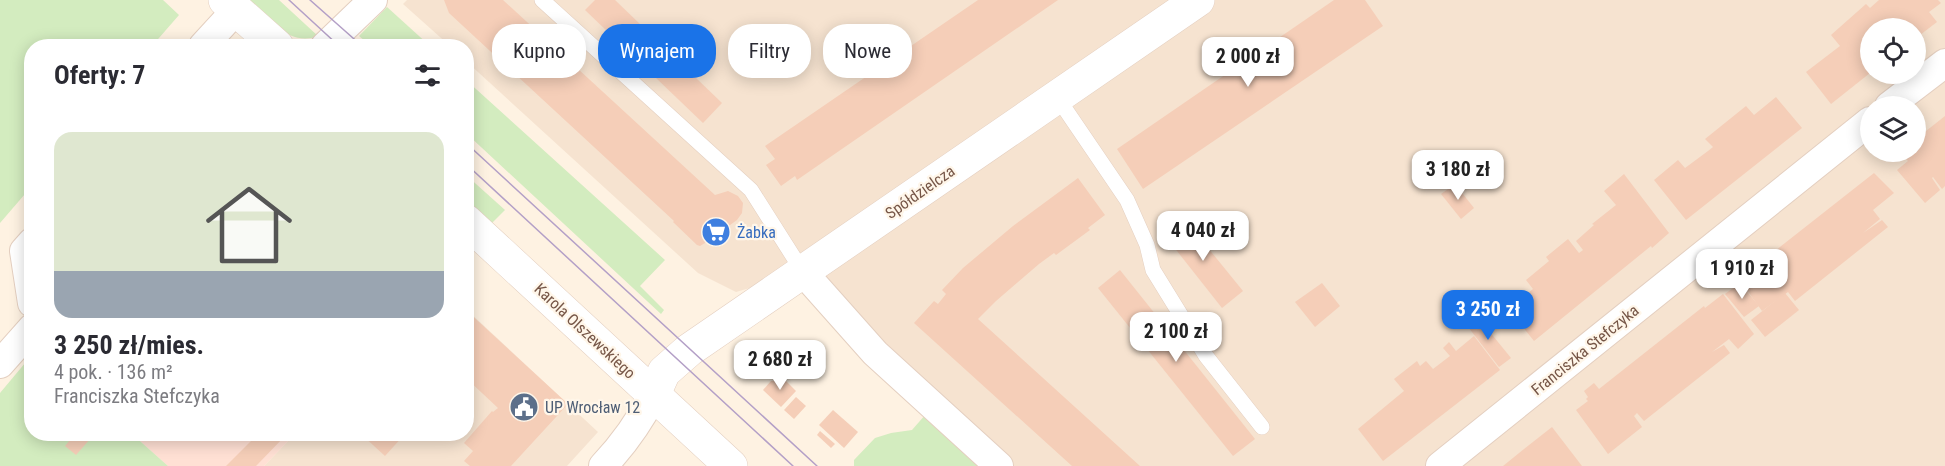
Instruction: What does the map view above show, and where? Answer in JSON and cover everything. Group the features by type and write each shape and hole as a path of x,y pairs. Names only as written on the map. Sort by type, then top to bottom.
{"street":[{"path":"332,39 373,0"},
{"name":"Spółdzielcza","path":"654,394 664,372 676,359 1198,0"},
{"path":"208,39 230,5 267,39"},
{"path":"1902,96 1945,63"},
{"name":"Franciszka Stefczyka","path":"1440,466 1860,129"},
{"name":"Karola Olszewskiego","path":"474,228 730,466"},
{"path":"803,272 875,353 999,466"},
{"path":"0,364 24,337"},
{"path":"603,466 634,428 654,394"}],"lane":[{"path":"542,0 751,190 803,272"},
{"path":"1057,97 1127,200 1147,245 1152,270 1206,356 1262,427"}],"shaded area":[{"path":"407,0 1945,0 1945,466 999,466 803,272 736,292 698,273 474,68 474,39 442,39 403,4"},
{"path":"474,317 598,432 567,466 264,466 288,441 474,441"},
{"path":"140,441 288,441 264,466 168,466"}],"green space":[{"path":"0,0 163,0 179,15 158,39 24,39 24,195 0,223"},
{"path":"249,0 279,0 318,36 298,38 289,34 272,23"},
{"path":"387,7 422,39 363,39 359,36"},
{"path":"474,87 665,260 640,286 664,310 661,314 474,140"},
{"path":"474,182 505,210 492,223 474,206"},
{"path":"24,364 24,441 140,441 168,466 0,466 0,393"},
{"path":"926,414 984,466 854,466 854,460 875,438 912,430"}],"building":[{"path":"444,0 503,0 529,24 492,24 492,53 449,13"},
{"path":"595,0 615,0 640,24 600,24 585,10"},
{"path":"978,0 1058,0 797,180 795,176 781,186 766,165 775,159 765,146 864,78 912,78 912,45"},
{"path":"1334,0 1365,0 1383,26 1143,189 1117,149"},
{"path":"1879,0 1938,0 1941,3 1929,12 1937,22 1926,30 1926,18 1860,18 1860,81 1831,104 1806,72 1840,46 1831,35 1866,4 1870,8"},
{"path":"586,76 715,195 728,191 738,196 743,203 742,213 737,220 700,246 519,78"},
{"path":"656,78 696,78 722,103 703,123"},
{"path":"1776,97 1802,128 1686,220 1654,180 1678,160 1685,168 1713,147 1705,139 1746,106 1754,115"},
{"path":"1945,116 1945,186 1942,189 1933,177 1940,190 1925,203 1897,170 1907,162 1926,162 1926,131"},
{"path":"1874,173 1894,193 1873,210 1880,219 1863,233 1882,220 1888,227 1795,301 1788,292 1762,311 1738,280"},
{"path":"1624,174 1669,233 1534,341 1501,300 1506,296 1513,305 1533,289 1526,280 1549,261 1546,257 1568,239 1579,253 1583,250 1576,241 1594,225 1592,224 1616,205 1604,191"},
{"path":"1078,178 1105,215 1088,228 1090,230 1056,255 1054,253 1039,264 978,319 1140,466 1072,466 914,323 934,301 938,304 946,294 942,290 963,268 1013,226"},
{"path":"1455,184 1474,208 1461,219 1441,194"},
{"path":"1182,216 1243,291 1222,308 1162,232"},
{"path":"1120,270 1255,439 1233,456 1098,288"},
{"path":"1322,283 1340,306 1315,327 1295,302"},
{"path":"1740,283 1759,306 1744,317 1725,294"},
{"path":"1785,293 1799,310 1765,337 1751,320"},
{"path":"1723,294 1754,334 1738,349 1729,339 1712,352 1724,345 1730,353 1644,421 1637,413 1634,416 1642,427 1608,454 1576,410 1588,401 1584,391 1594,383 1599,389 1704,306 1705,308"},
{"path":"1476,315 1511,358 1499,367 1465,323"},
{"path":"474,317 568,404 511,466 470,466 464,461 473,451 464,443 474,441 474,432 492,411 498,408 474,386"},
{"path":"1474,336 1500,370 1383,461 1358,429 1404,391 1394,379 1417,361 1420,366 1426,361 1433,369 1450,356 1443,348 1449,342 1456,351"},
{"path":"785,380 796,391 781,407 763,390 771,381"},
{"path":"796,397 806,406 794,419 784,410"},
{"path":"833,410 858,432 844,448 819,425"},
{"path":"1552,427 1582,466 1503,466 1524,449"},
{"path":"820,431 835,444 831,448 817,435"},
{"path":"69,441 88,441 76,455 65,446"},
{"path":"251,441 280,441 256,466 226,466"},
{"path":"369,441 399,441 385,456"}],"tram line":[{"path":"289,0 331,39"},
{"path":"310,0 354,39"},
{"path":"474,150 817,466"},
{"path":"474,171 793,466"}],"place":[{"name":"Żabka","path":"716,232"},
{"name":"UP Wrocław 12","path":"524,407"}]}
